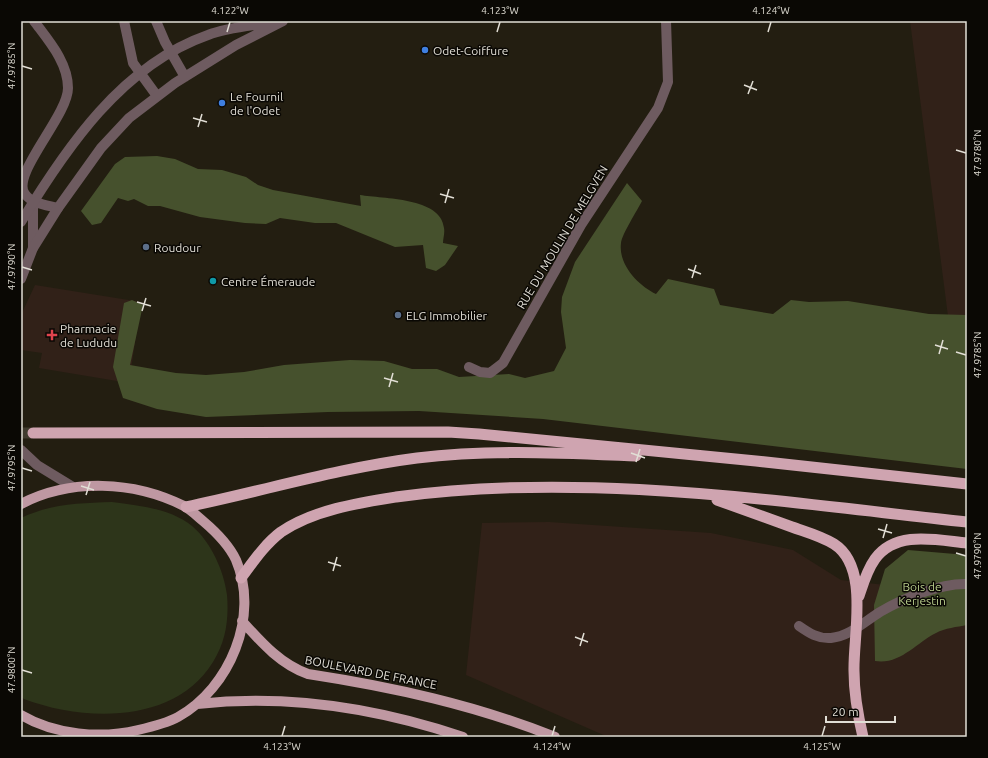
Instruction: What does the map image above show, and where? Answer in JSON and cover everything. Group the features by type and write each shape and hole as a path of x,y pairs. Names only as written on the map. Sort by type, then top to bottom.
{"highway":[{"path":"33,433 448,432 520,437 967,484"},
{"path":"186,507 347,469 416,458 462,454 530,451 756,461"},
{"path":"241,578 260,553 281,533 316,515 378,500 484,488 614,489 702,494 967,522"},
{"path":"702,494 817,536 835,545 846,558 853,572 859,596"},
{"path":"863,737 854,673 855,629 859,596 867,573 875,559 886,548 896,542 915,538 967,543"}],"main road":[{"path":"21,504 53,491 73,487 101,486 136,489 163,497 186,507 213,529 227,546 236,560 244,598 242,621 237,648 226,670 216,684 197,704 178,717 148,728 122,734 83,734 50,728 21,716"},
{"name":"BOULEVARD DE FRANCE","path":"242,621 274,655 297,670 308,674 389,687 431,696 510,720 556,737"},
{"path":"197,704 224,701 288,700 372,712 463,737"}],"street":[{"path":"34,21 48,40 64,67 68,88 63,110 34,155 23,178 22,189 34,202 58,208"},
{"path":"124,21 133,63 157,96"},
{"path":"156,21 171,53 185,77"},
{"path":"21,222 86,128 108,103 140,73 171,53 209,34 282,21"},
{"path":"21,279 33,248 58,208 111,136 129,118 157,96 185,77 236,45 282,21"},
{"name":"RUE DU MOULIN DE MELGVEN","path":"470,367 480,372 490,373 503,363 581,225 658,108 668,82 666,21"},
{"path":"33,248 34,202"},
{"path":"21,450 37,465 73,487"},
{"path":"800,626 810,634 831,638 855,629 880,612 913,596 950,586 967,584"}],"shaded area":[{"path":"910,21 967,21 967,326 949,324"},
{"path":"35,285 141,302 129,383 39,368 42,353 21,350 21,315"},
{"path":"549,522 711,533 793,550 841,580 885,585 967,621 967,737 608,737 466,675 482,523"}],"green space":[{"path":"157,156 175,159 198,169 222,170 246,177 258,185 273,190 361,206 360,195 410,201 433,210 440,218 444,228 443,243 458,246 445,265 436,271 426,268 423,245 395,247 336,223 315,223 280,218 266,224 245,223 200,217 160,206 148,206 134,199 128,201 118,198 101,223 92,225 81,211 115,164 125,157"},
{"path":"627,183 642,201 622,239 621,251 623,259 631,274 643,286 656,294 668,279 714,289 720,305 773,314 791,300 809,302 848,301 929,314 967,315 967,469 543,419 419,411 328,412 206,417 157,409 123,398 113,367 124,303 132,300 143,305 130,365 176,373 206,375 244,372 284,365 350,360 384,361 412,369 437,369 459,377 509,374 525,378 554,371 566,348 561,312 562,297 575,262"},
{"path":"112,502 154,509 174,515 192,526 205,540 220,567 227,595 226,630 221,646 213,662 196,682 176,697 153,707 127,712 101,714 74,712 48,707 24,699 21,697 21,518 32,513 65,505"},
{"name":"Bois de Kerjestin","path":"908,550 967,555 967,625 940,631 900,657 892,660 875,661 874,605 885,569"}],"tunnel":[{"path":"21,433 33,433"}],"place":[{"name":"Odet-Coiffure","path":"425,50"},
{"name":"Le Fournil de l'Odet","path":"222,103"},
{"name":"Roudour","path":"146,247"},
{"name":"Centre Émeraude","path":"213,281"},
{"name":"ELG Immobilier","path":"398,315"},
{"name":"Pharmacie de Lududu","path":"52,335"}]}
